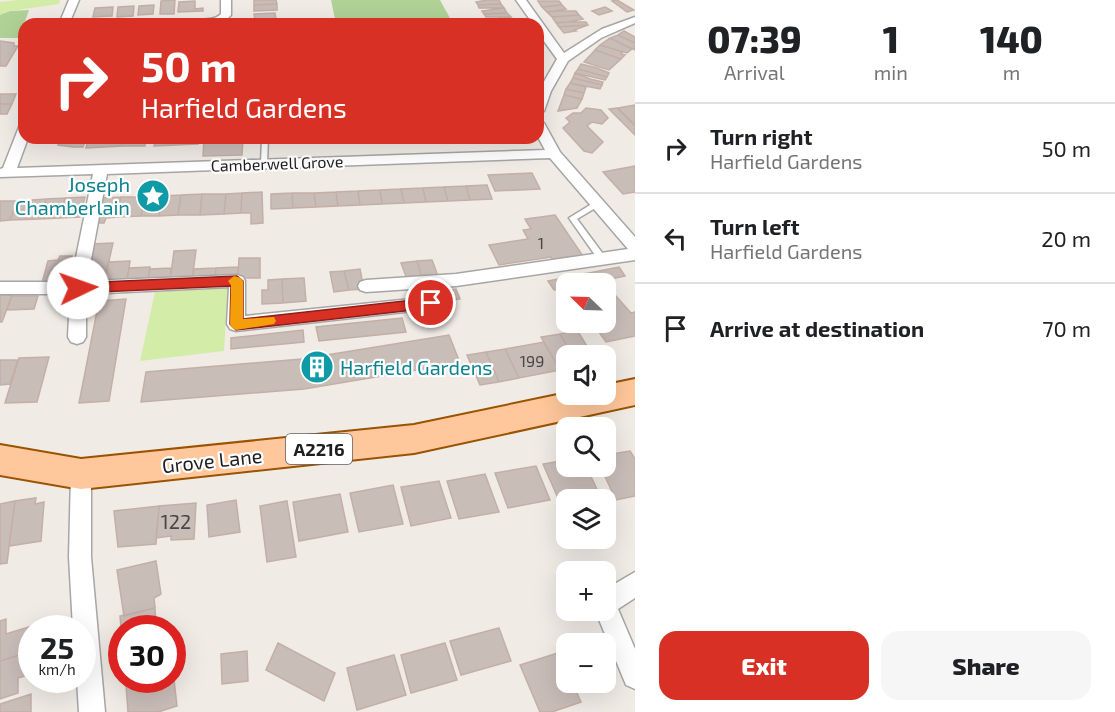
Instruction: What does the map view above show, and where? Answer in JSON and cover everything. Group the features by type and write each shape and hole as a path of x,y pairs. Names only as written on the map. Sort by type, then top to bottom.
{"main road":[{"name":"Grove Lane","path":"0,460 81,474 414,439 635,392"}],"street":[{"path":"66,18 74,0"},
{"path":"222,18 226,15 226,0"},
{"path":"520,0 534,18"},
{"path":"544,94 563,59 587,40 635,20"},
{"path":"544,32 563,59"},
{"path":"544,135 554,154 635,247"},
{"path":"4,173 18,143"},
{"name":"Camberwell Grove","path":"4,173 554,154"},
{"path":"77,337 78,288 101,170"},
{"path":"366,286 456,280 635,254"},
{"path":"0,288 78,288 237,281 236,324 431,303"},
{"path":"81,474 80,557 92,712"},
{"path":"616,596 635,584"},
{"path":"610,621 621,649 635,676"}],"lane":[{"path":"264,163 265,144"},
{"path":"598,204 573,218 603,260"}],"green space":[{"path":"60,0 59,4 10,11 0,15 0,2"},
{"path":"331,0 440,0 450,18 335,18"},
{"path":"29,10 26,18 18,18 18,38 0,38 0,15 10,11"},
{"path":"228,288 224,351 140,361 155,292"}],"building":[{"path":"175,0 174,14 160,14 161,1"},
{"path":"254,0 276,0 277,4 254,5"},
{"path":"499,0 501,4 478,5 476,2"},
{"path":"617,0 634,10 627,12 612,1"},
{"path":"195,1 195,9 203,8 203,11 178,12 179,2"},
{"path":"538,1 559,1 562,5 542,7"},
{"path":"277,4 277,10 254,11 254,5"},
{"path":"501,4 504,8 479,8 478,5"},
{"path":"154,5 153,14 138,15 139,6"},
{"path":"562,5 566,9 547,12 542,7"},
{"path":"134,6 133,16 117,17 118,7"},
{"path":"113,7 112,16 93,17 95,8"},
{"path":"605,7 612,11 599,15 592,11"},
{"path":"504,8 507,13 484,14 482,11"},
{"path":"576,11 579,15 552,17 547,12"},
{"path":"275,13 276,18 255,18 254,14"},
{"path":"507,13 511,17 486,17 484,14"},
{"path":"579,15 583,19 556,23 552,17"},
{"path":"586,22 588,25 559,27 556,23"},
{"path":"588,25 574,30 576,31 564,33 559,27"},
{"path":"624,31 635,37 635,43 618,35"},
{"path":"618,35 635,43 635,50 610,38"},
{"path":"610,38 632,49 627,53 600,45"},
{"path":"0,41 14,43 14,46 18,46 6,66 0,66"},
{"path":"600,45 623,52 621,54 625,55 621,59 595,50"},
{"path":"595,50 621,59 609,70 584,62"},
{"path":"581,64 609,73 607,77 578,69"},
{"path":"578,69 607,77 605,80 575,73"},
{"path":"575,73 603,82 602,85 573,78"},
{"path":"573,78 602,85 600,89 570,83"},
{"path":"570,83 586,87 584,93 566,89"},
{"path":"566,89 584,93 582,99 564,95"},
{"path":"0,94 16,94 12,104 0,104"},
{"path":"564,95 582,99 577,108 558,111"},
{"path":"0,104 12,104 7,114 0,114"},
{"path":"635,105 635,125 618,108"},
{"path":"586,108 601,110 608,118 602,124 592,122 587,126 603,142 592,153 584,151 563,128 570,122 566,118 573,113 581,113"},
{"path":"617,108 635,126 635,135 609,109"},
{"path":"58,144 84,144 83,147"},
{"path":"87,144 122,144 122,146 86,148"},
{"path":"122,144 145,144 145,146 122,146"},
{"path":"154,144 176,144 176,145 154,146"},
{"path":"204,144 243,144 242,155 203,156"},
{"path":"635,166 635,192 623,194 603,172"},
{"path":"532,173 540,189 495,191 488,175"},
{"path":"487,185 492,199 470,200 466,186"},
{"path":"466,186 470,200 448,201 444,187"},
{"path":"444,187 448,201 426,202 423,188"},
{"path":"423,188 426,202 404,203 401,189"},
{"path":"401,189 404,203 382,204 380,190"},
{"path":"380,190 382,204 360,205 358,191"},
{"path":"358,191 360,205 338,206 336,192"},
{"path":"262,192 263,223 251,224 251,213 241,213 242,193"},
{"path":"336,192 338,206 316,207 314,193"},
{"path":"242,193 241,213 224,214 226,194"},
{"path":"292,193 314,193 316,207 293,208"},
{"path":"292,193 293,208 271,209 271,194"},
{"path":"202,194 200,215 178,215 181,195"},
{"path":"202,194 226,194 224,214 200,215"},
{"path":"181,195 178,215 159,216 162,196"},
{"path":"162,196 159,216 141,216 145,197"},
{"path":"85,197 80,217 60,218 65,198"},
{"path":"121,197 145,197 141,216 116,217"},
{"path":"121,197 116,217 106,218 104,223 95,223 102,198"},
{"path":"65,198 60,218 40,219 46,199"},
{"path":"46,199 40,219 10,220 17,201"},
{"path":"0,201 17,201 10,220 0,221"},
{"path":"555,215 585,259 555,264 551,257 499,265 489,245 528,239 523,230 531,229 525,219"},
{"path":"113,243 104,283 81,284 91,244"},
{"path":"196,250 192,280 170,281 174,251"},
{"path":"60,256 72,256 67,275 60,275 59,282 42,283 48,261 58,260"},
{"path":"239,258 260,258 260,278 238,278"},
{"path":"432,260 438,276 422,278 417,261"},
{"path":"130,261 127,282 104,283 108,262"},
{"path":"417,261 422,278 407,279 401,263"},
{"path":"150,267 148,282 126,283 129,268"},
{"path":"238,267 238,278 215,279 216,268"},
{"path":"619,267 625,276 616,278 616,273 589,273"},
{"path":"171,268 170,281 148,282 150,269"},
{"path":"216,268 215,279 192,280 194,269"},
{"path":"360,269 364,289 349,290 344,271"},
{"path":"344,271 349,290 334,292 330,272"},
{"path":"304,278 306,301 283,303 282,279"},
{"path":"282,279 283,303 262,304 262,290 268,290 268,280"},
{"path":"556,279 556,290 554,290 548,281"},
{"path":"456,289 460,299 444,301 440,291"},
{"path":"0,295 12,295 2,322 0,322"},
{"path":"12,296 38,296 34,309 7,310"},
{"path":"616,296 631,313 635,312 635,336 606,342 600,333 616,333"},
{"path":"126,299 109,401 79,403 99,301"},
{"path":"402,318 406,332 319,341 316,327"},
{"path":"303,330 304,342 231,349 231,338"},
{"path":"579,333 586,345 566,345 560,334"},
{"path":"560,334 566,345 556,345 556,363 541,337"},
{"name":"Harfield Gardens","path":"449,335 460,363 304,389 141,402 146,372 302,359"},
{"path":"544,342 556,363 556,371 519,378 505,349"},
{"path":"505,349 519,378 499,382 486,352"},
{"path":"486,352 499,382 480,385 467,355"},
{"path":"49,357 37,402 5,403 19,358"},
{"path":"0,360 18,360 10,384 0,385"},
{"path":"630,451 635,459 635,496 616,500 616,489 611,489 605,477 616,477 616,453"},
{"path":"556,462 556,477 591,477 597,489 556,489 556,493 543,464"},
{"path":"536,466 550,500 508,508 495,473"},
{"path":"485,474 499,512 459,519 447,481"},
{"path":"439,481 451,518 411,526 401,487"},
{"path":"393,485 403,524 359,532 350,493"},
{"path":"340,494 348,532 299,541 293,502"},
{"path":"36,498 35,504 44,502 41,541 9,546 15,501"},
{"path":"236,500 240,532 209,537 207,505"},
{"path":"15,501 7,563 0,564 0,504"},
{"path":"287,501 296,557 267,562 260,506"},
{"path":"196,503 194,539 171,540 171,536 156,538 159,506"},
{"path":"159,506 156,544 118,547 114,511"},
{"path":"156,561 161,594 154,598 155,608 124,615 117,570"},
{"path":"155,608 155,615 124,615"},
{"path":"6,619 6,634 18,630 18,655 0,661 0,621"},
{"path":"499,628 511,661 461,675 450,641"},
{"path":"278,643 335,673 324,701 266,670"},
{"path":"445,643 457,680 411,693 401,655"},
{"path":"247,651 248,681 222,684 221,654"},
{"path":"556,654 556,693 577,693 581,702 552,712 540,712 520,665"},
{"path":"18,655 18,693 0,699 0,661"},
{"path":"394,655 406,695 357,710 347,668"},
{"path":"127,693 176,693 177,706 158,712 128,712"},
{"path":"31,694 31,712 0,712 0,704"}],"slow traffic":[{"path":"234,281 237,281 236,324 270,321"}],"place":[{"name":"Joseph Chamberlain","path":"153,196"},
{"name":"Harfield Gardens","path":"317,367"}],"route":[{"path":"78,288 237,281 236,324 431,303"}]}
